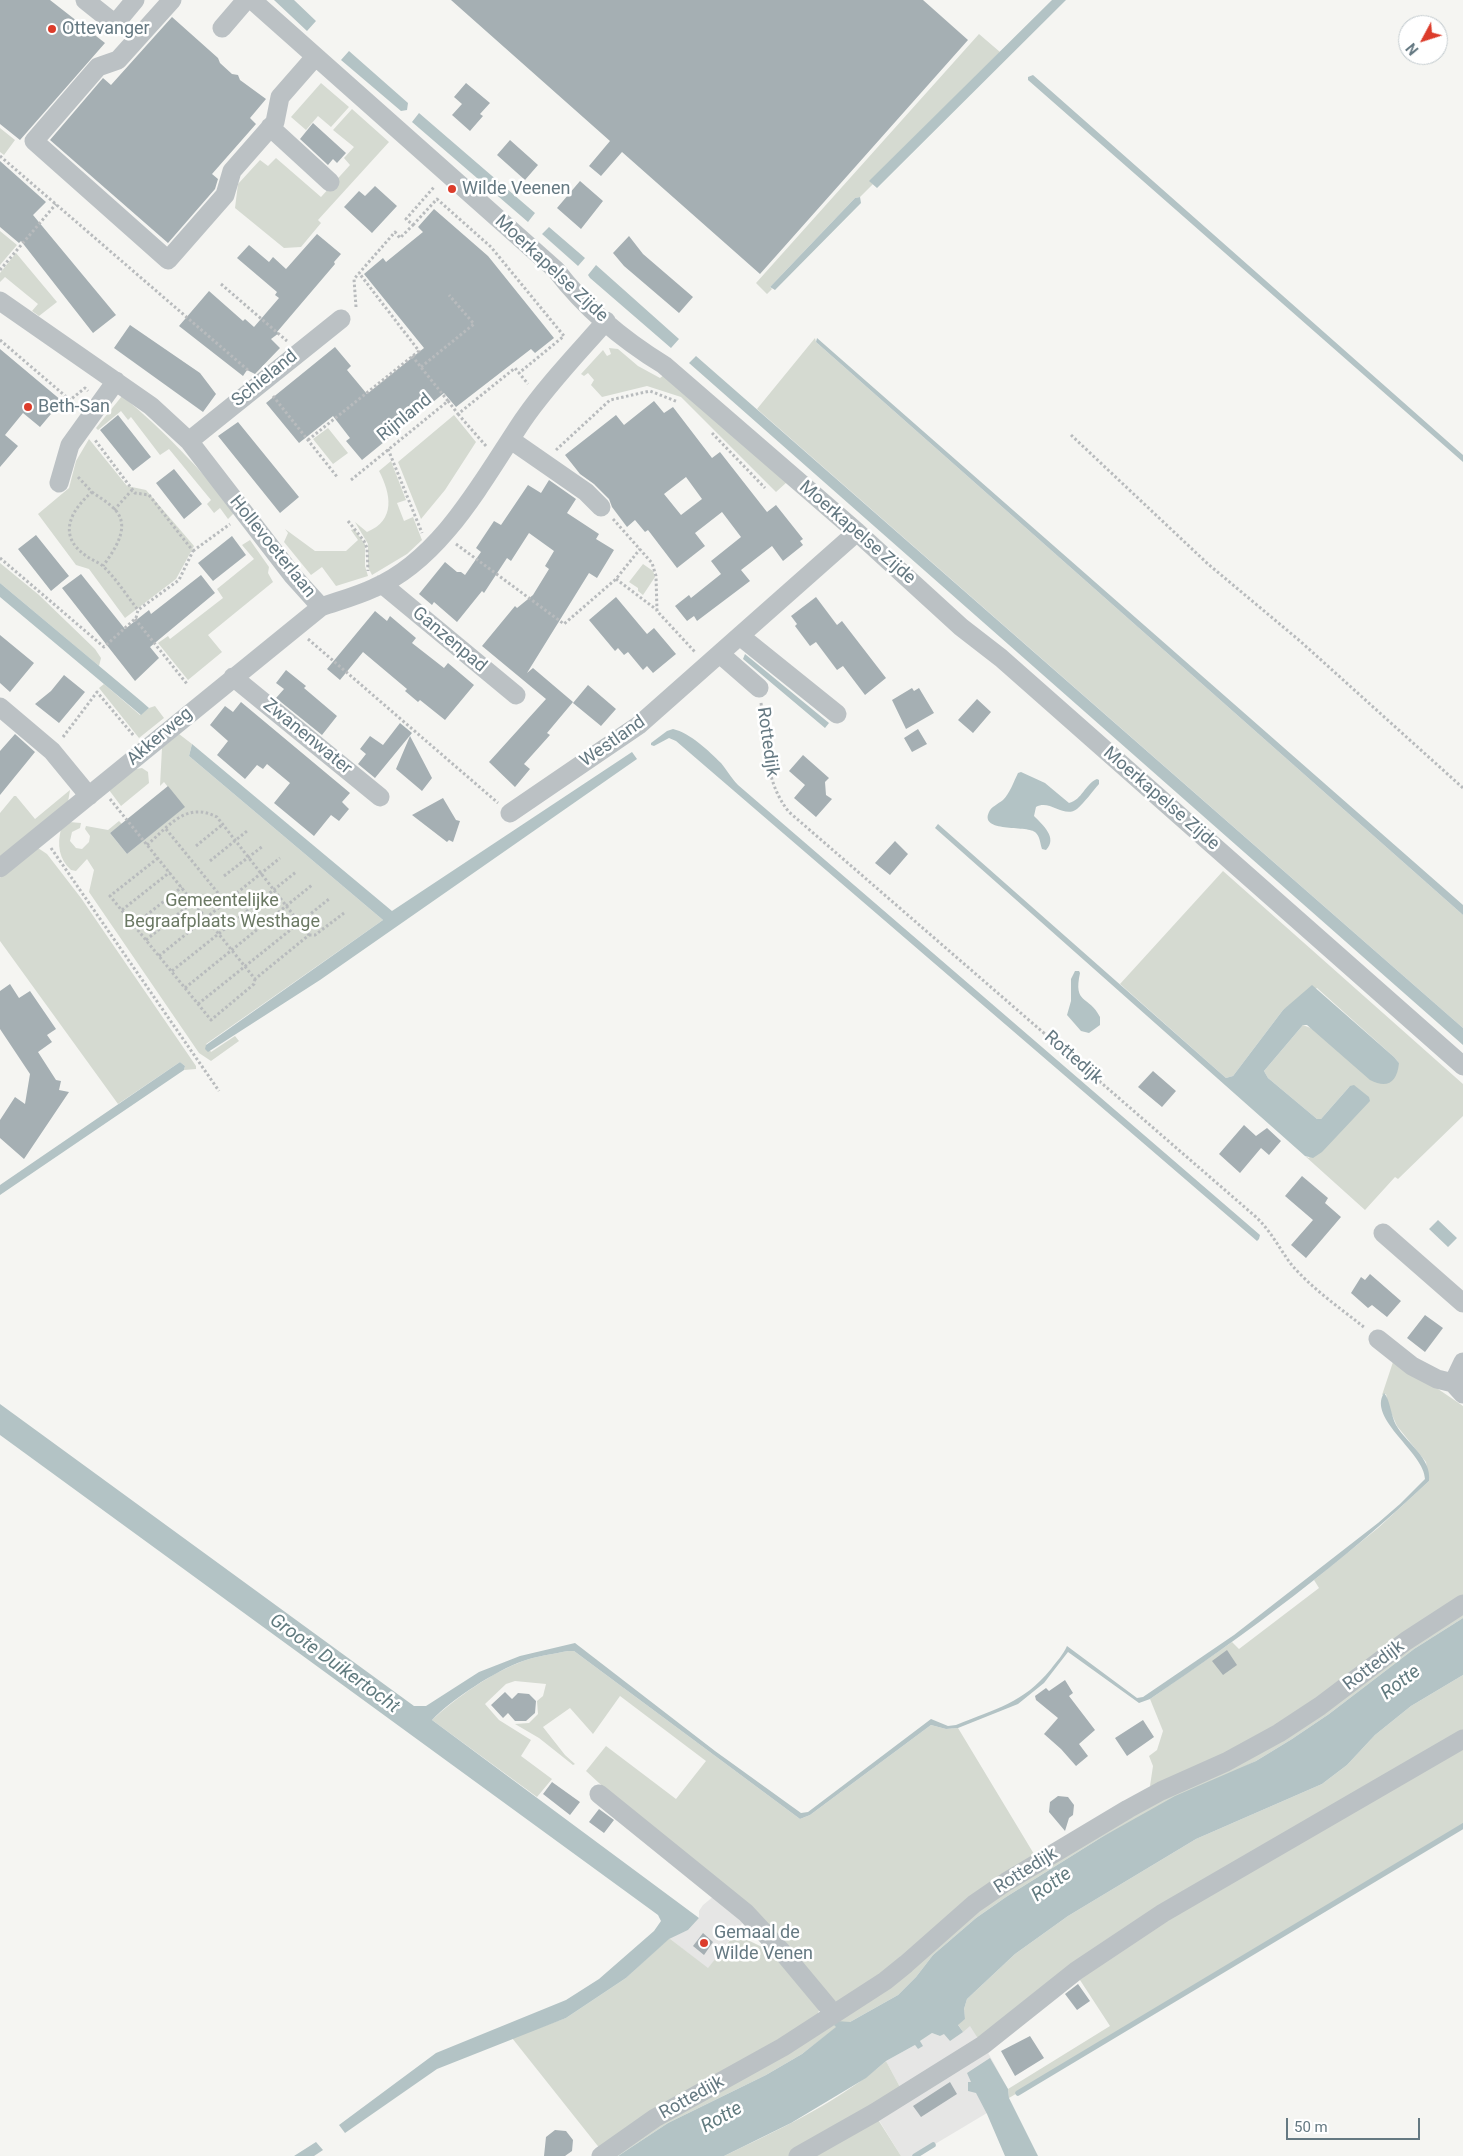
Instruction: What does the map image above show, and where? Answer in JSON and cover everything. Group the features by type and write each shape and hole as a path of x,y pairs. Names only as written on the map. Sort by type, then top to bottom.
{"street":[{"path":"85,0 115,24 135,0"},
{"path":"172,0 118,60 98,67 34,141 168,260 226,195 232,171 274,122 280,97 315,57"},
{"path":"222,28 246,0"},
{"name":"Moerkapelse Zijde","path":"252,0 556,270 574,294 636,348 664,365 857,532 961,627 1001,658 1463,1066"},
{"path":"270,127 330,182"},
{"name":"Hollevoeterlaan","path":"0,301 151,406 189,441 293,576 321,607 378,586 429,550 443,535 545,392 606,321"},
{"name":"Schieland","path":"189,441 261,381 341,319"},
{"path":"59,483 70,445 116,381"},
{"path":"511,440 586,492 601,507"},
{"name":"Westland","path":"510,813 639,725 857,532"},
{"name":"Ganzenpad","path":"378,586 516,695"},
{"name":"Akkerweg","path":"0,868 321,607"},
{"path":"740,636 837,714"},
{"path":"715,659 759,688"},
{"name":"Zwanenwater","path":"234,677 380,797"},
{"path":"0,707 52,751 95,792"},
{"path":"1382,1233 1463,1303"},
{"path":"1378,1339 1412,1366 1458,1388 1463,1362"},
{"name":"Rottedijk","path":"601,2156 655,2118 783,2047 834,2014 899,1970 974,1904 1006,1882 1128,1809 1161,1791 1226,1762 1279,1733 1328,1700 1406,1641 1463,1604"},
{"path":"798,2156 866,2118 983,2045 1076,1972 1164,1912 1463,1738"},
{"path":"599,1794 746,1913 784,1954 834,2014"}],"path":[{"path":"0,156 261,381 338,478"},
{"path":"356,307 354,279 394,232 400,238 412,225 406,219 433,187"},
{"name":"Moerkapelse Zijde","path":"412,225 437,199 491,247 564,336 519,373"},
{"path":"0,270 56,204"},
{"path":"308,440 419,351 359,273"},
{"path":"221,284 299,352"},
{"path":"421,367 474,324 448,295"},
{"path":"0,340 70,400 85,388 102,400"},
{"path":"412,356 448,401"},
{"name":"Rijnland","path":"351,480 448,401 458,414 515,368 519,373"},
{"path":"543,462 610,400 650,391 686,406"},
{"path":"458,414 483,444 500,456"},
{"path":"84,426 135,494 149,495 193,551"},
{"path":"706,426 765,488"},
{"path":"1071,436 1208,564 1300,641 1463,788"},
{"path":"388,449 429,550"},
{"path":"65,463 92,492 118,513 122,526 119,540 103,566"},
{"path":"114,510 132,490"},
{"path":"92,492 80,502 72,513 68,528 72,541 83,554 103,566 138,610"},
{"path":"601,507 652,563 656,576 657,611"},
{"path":"0,558 104,647 135,619 138,610 178,580 193,551 245,514"},
{"path":"348,521 364,540 367,548 367,568 378,586"},
{"path":"443,535 564,624 616,578 640,549"},
{"path":"616,578 657,611 696,652 715,659"},
{"path":"135,619 187,684"},
{"path":"295,628 510,813"},
{"name":"Rottedijk","path":"759,688 770,778 782,803 789,812 1256,1217 1273,1235 1292,1264 1307,1280 1378,1339"},
{"path":"52,751 97,692 146,750"},
{"path":"95,792 147,845 255,979"},
{"path":"147,845 185,813 194,811 209,813 217,817 223,824 309,935 315,936 344,913"},
{"path":"196,846 223,824"},
{"path":"166,829 218,893"},
{"path":"210,861 247,831"},
{"path":"42,835 219,1091"},
{"path":"224,876 263,846"},
{"path":"158,858 110,896 210,1020 254,984 255,979 309,935"},
{"path":"159,956 280,858"},
{"path":"122,910 170,872"},
{"path":"172,971 296,872"},
{"path":"185,988 312,885"},
{"path":"134,925 182,888"},
{"path":"198,1004 329,899"},
{"path":"146,940 194,902"}],"shaded area":[{"path":"714,1896 744,1921 708,1969 669,1938 688,1930 699,1918 699,1911 703,1905"},
{"path":"964,2009 1008,2089 987,2113 915,2156 901,2156 872,2109 901,2089 886,2061 915,2045 918,2049 922,2046 920,2041 932,2033 940,2036"}],"green space":[{"path":"979,34 1000,52 870,181 873,184 860,197 855,198 770,287 772,289 767,294 756,283"},
{"path":"321,83 349,107 331,127 318,116 306,130 291,117"},
{"path":"352,109 389,142 318,220 321,223 301,247 284,248 235,208 238,184 260,160 268,166 276,158 321,197 350,165 344,158 354,147 333,130"},
{"path":"0,128 15,140 4,155 0,152"},
{"path":"0,231 17,245 0,265"},
{"path":"16,253 57,302 39,316 32,311 38,304 5,277 0,282 0,273"},
{"path":"815,338 816,342 1463,915 1463,1028 757,409"},
{"path":"609,348 618,349 638,366 660,378 664,375 787,482 776,492 681,397 647,386 602,397 591,385 594,380 588,373 584,376 581,374 603,350 607,356 611,354"},
{"path":"122,396 168,437 209,481 235,512 228,519 220,508 214,513 207,504 211,500 169,449 160,455 131,417 128,420 121,411 98,430 96,428"},
{"path":"454,415 476,442 445,490 421,519 398,462"},
{"path":"328,428 348,453 333,464 313,439"},
{"path":"89,439 127,486 146,490 194,546 176,579 125,618 89,569 76,565 38,514 69,488 76,461"},
{"path":"391,461 406,500 397,503 404,521 413,517 422,540 407,554 372,575 368,567 368,544 355,522 367,532 383,521 387,513 388,497 379,471"},
{"path":"285,529 315,551 346,551 358,540 351,530 354,529 365,544 365,566 368,576 336,586 322,567 311,575 284,542 288,533"},
{"path":"250,540 269,567 268,573 273,582 208,635 222,652 188,680 158,643 168,636 170,639 223,598 217,589 254,559 242,545"},
{"path":"0,563 39,595 95,649 101,658 99,666 0,583"},
{"path":"643,564 653,571 655,577 643,595 638,591 638,588 629,582"},
{"path":"104,684 140,715 155,706 164,718 139,738 99,688"},
{"name":"Gemeentelijke Begraafplaats Westhage","path":"179,734 192,744 189,756 383,920 206,1044 211,1052 235,1036 239,1041 211,1061 199,1053 89,892 94,870 87,859 76,871 71,870 64,861 59,846 61,829 69,822 81,823 80,828 72,832 70,841 76,848 82,849 89,842 90,836 85,829 86,826 108,830 119,821 122,824 110,833 127,854 184,807 164,782 160,786 162,748"},
{"path":"142,768 148,772 149,783 121,806 109,790 136,769"},
{"path":"70,790 68,802 0,857 0,813 14,796 35,819"},
{"path":"38,848 47,854 81,898 196,1066 196,1069 184,1070 185,1066 180,1062 118,1104 0,941 0,878"},
{"path":"1223,871 1463,1084 1463,1116 1398,1179 1395,1177 1365,1210 1305,1156 1309,1158 1350,1086 1321,1119 1317,1119 1268,1078 1264,1071 1303,1025 1399,1063 1394,1057 1317,988 1283,1010 1233,1076 1226,1078 1120,984"},
{"path":"1394,1359 1463,1406 1463,1600 1294,1719 1155,1787 1150,1786 1153,1766 1149,1756 1157,1750 1163,1731 1150,1699 1232,1642 1239,1649 1319,1588 1314,1580 1378,1528 1429,1481 1426,1462 1397,1426 1389,1408 1386,1394 1382,1395"},
{"path":"1463,1608 1463,1618 1414,1649 1329,1714 1292,1739 1256,1761 1102,1837 1006,1897 976,1918 933,1955 916,1977 898,1995 850,2022 840,2023 802,2054 766,2075 668,2123 618,2156 606,2156 959,1922"},
{"path":"574,1651 800,1819 810,1815 931,1725 946,1729 958,1728 1037,1859 905,1961 837,2003 586,1771 606,1746 676,1799 706,1761 620,1696 593,1734 570,1708 543,1727 565,1755 575,1764 573,1765 539,1738 515,1724 529,1723 538,1714 537,1701 543,1696 546,1684 515,1681 506,1684 485,1704 499,1720 531,1740 521,1756 552,1779 537,1797 432,1720 463,1694 499,1672 528,1659"},
{"path":"1463,1675 1463,1734 979,2040 970,2026 963,2032 958,2024 965,2019 964,2009 967,1999 1015,1954 1068,1916 1196,1839 1322,1784 1347,1765 1375,1735 1411,1706"},
{"path":"1463,1743 1463,1826 1009,2098 1008,2089 1110,2026 1078,1977 1112,1951"},
{"path":"735,1934 779,1955 819,2010 818,2015 601,2150 512,2038 566,2018 626,1978 669,1938 708,1968"},
{"path":"886,2061 901,2089 791,2156 724,2156 829,2102 868,2076"},
{"path":"877,2118 901,2156 806,2156"}],"water":[{"path":"274,0 294,0 316,21 307,31"},
{"path":"1052,0 1066,0 877,188 869,181"},
{"path":"349,51 408,103 407,110 401,111 341,60"},
{"path":"1033,75 1463,455 1463,462 1028,80 1028,77"},
{"path":"419,113 535,213 528,222 412,122"},
{"path":"860,197 861,203 775,290 770,287 855,198"},
{"path":"549,227 585,258 578,266 542,234"},
{"path":"596,265 679,339 671,348 590,278 588,275"},
{"path":"817,338 1463,905 1463,915 816,342"},
{"path":"696,356 1463,1028 1463,1045 689,363"},
{"path":"0,583 149,708 141,715 0,597"},
{"path":"745,654 829,723 825,728 743,659"},
{"path":"673,729 686,734 705,748 721,763 738,785 1260,1235 1259,1239 1257,1241 676,741 669,738 654,746 651,745 651,743 667,731"},
{"path":"192,744 392,911 632,752 637,759 320,980 208,1052 205,1049 206,1045 383,920 189,756"},
{"path":"1021,772 1045,783 1069,803 1077,799 1089,784 1097,779 1099,780 1099,784 1077,809 1067,812 1046,805 1036,807 1034,816 1050,836 1049,845 1046,850 1042,849 1035,832 997,826 988,819 990,810 1003,800 1018,773"},
{"path":"938,824 1226,1078 1233,1076 1283,1010 1312,985 1394,1057 1399,1063 1396,1075 1393,1080 1386,1084 1370,1080 1307,1025 1303,1025 1264,1071 1268,1078 1317,1119 1321,1119 1350,1086 1354,1085 1369,1097 1370,1101 1322,1152 1313,1158 1305,1156 935,828"},
{"path":"1075,971 1080,973 1078,983 1080,995 1096,1010 1100,1017 1100,1025 1089,1033 1081,1031 1067,1015 1071,1001 1071,979"},
{"path":"180,1062 185,1066 184,1070 0,1195 0,1185"},
{"path":"1438,1220 1457,1238 1448,1247 1429,1229"},
{"name":"Groote Duikertocht","path":"1384,1393 1388,1399 1396,1425 1427,1465 1429,1481 1363,1540 1259,1622 1150,1699 1139,1703 1068,1652 1044,1683 1018,1704 958,1728 946,1729 931,1725 810,1815 800,1819 574,1651 545,1655 523,1661 500,1671 462,1695 432,1720 699,1918 688,1930 669,1939 626,1978 566,2018 437,2069 345,2133 339,2125 436,2053 566,2000 599,1979 654,1931 661,1921 658,1915 0,1435 0,1404 414,1706 426,1706 479,1672 520,1656 575,1643 715,1751 801,1813 808,1812 931,1719 948,1726 956,1725 1019,1698 1040,1681 1060,1658 1067,1646 1137,1698 1143,1697 1234,1635 1378,1523 1425,1479 1423,1469 1416,1458 1383,1414 1381,1403"},
{"name":"Rotte","path":"1463,1618 1463,1675 1411,1706 1375,1735 1347,1765 1322,1784 1196,1839 1068,1916 1015,1954 967,1999 964,2009 965,2019 958,2025 963,2032 950,2041 944,2034 940,2036 932,2033 920,2041 923,2046 918,2049 915,2045 886,2061 866,2078 791,2123 724,2156 618,2156 668,2123 766,2075 802,2054 836,2027 834,2025 837,2021 850,2022 898,1995 916,1977 933,1955 976,1918 1006,1897 1102,1837 1175,1796 1256,1761 1329,1714 1414,1649"},
{"path":"990,2058 1008,2089 1009,2098 1038,2156 1005,2156 976,2093 968,2091 968,2082 971,2082 967,2073"},
{"path":"316,2142 323,2150 314,2156 294,2156"}],"building":[{"path":"0,0 50,0 105,43 20,140 0,124"},
{"path":"451,0 923,0 968,40 760,274 622,152 601,176 589,166 610,141"},
{"path":"172,17 218,58 220,63 232,74 238,75 240,80 266,99 250,118 256,124 212,174 218,179 215,189 168,243 50,140 103,78 111,85"},
{"path":"466,83 490,103 480,114 483,116 470,131 452,115 462,104 454,97"},
{"path":"313,123 346,153 337,163 333,159 328,165 300,139"},
{"path":"510,140 538,165 525,180 497,155"},
{"path":"0,161 46,202 33,215 116,315 93,333 21,241 19,243 0,227"},
{"path":"580,181 603,201 581,229 557,208"},
{"path":"375,186 397,206 372,233 344,207 359,191 365,196"},
{"path":"434,209 488,256 554,338 535,353 531,349 456,407 444,393 362,460 346,441 350,438 333,416 299,443 266,403 335,347 351,366 347,370 367,394 424,348 364,274 383,258 386,262 423,232 418,227"},
{"path":"317,234 341,254 334,262 335,264 277,332 279,333 271,339 280,348 255,374 247,370 243,376 179,326 209,291 243,321 245,319 254,327 279,298 275,295 277,292 237,258 249,245 269,262 273,257 286,269"},
{"path":"629,236 643,254 693,297 679,313 624,266 613,253"},
{"path":"130,325 200,373 216,394 203,412 114,348"},
{"name":"Beth-San","path":"0,349 62,401 40,427 23,413 5,435 18,446 0,467"},
{"path":"654,401 664,413 673,407 712,458 720,452 767,512 776,505 803,539 800,541 803,545 783,561 772,546 741,570 750,581 697,621 694,616 687,621 675,606 689,595 691,598 721,574 711,561 741,537 722,512 695,533 705,546 677,568 648,530 645,532 635,520 627,527 612,507 609,499 594,484 580,474 565,455 616,415 624,425","holes":["686,477 702,499 681,515 664,494"]},
{"path":"118,415 151,457 133,471 100,430"},
{"path":"238,422 299,497 280,513 218,436"},
{"path":"174,469 202,504 184,519 156,483"},
{"path":"549,480 576,499 567,513 599,534 596,539 614,550 597,578 589,573 527,673 533,668 573,702 547,733 550,735 524,764 530,769 515,787 489,762 546,699 482,646 515,606 517,608 533,595 549,569 545,566 554,551 529,533 511,561 507,558 484,593 482,591 457,622 434,602 432,605 419,594 445,562 457,572 465,575 481,552 476,548 494,521 501,525 528,485 541,493"},
{"path":"36,535 69,576 51,591 18,549"},
{"path":"232,536 246,555 213,581 198,563"},
{"path":"81,574 125,629 149,610 151,614 201,575 215,593 150,647 159,658 135,681 62,588"},
{"path":"616,597 647,634 654,628 676,654 653,673 647,666 643,670 628,652 624,655 618,648 615,651 589,620"},
{"path":"816,597 837,625 842,621 886,678 865,695 843,666 837,670 816,642 810,646 795,626 797,624 791,616"},
{"path":"375,611 387,621 390,616 416,638 412,643 444,668 448,663 474,685 445,720 420,700 418,702 405,691 407,689 363,652 340,680 327,669"},
{"path":"0,635 34,663 10,692 0,683"},
{"path":"286,670 306,686 304,688 337,716 322,735 276,698 284,689 276,683"},
{"path":"64,675 85,692 59,723 35,704 51,691"},
{"path":"588,685 616,709 601,726 573,703"},
{"path":"912,688 914,691 919,688 934,713 906,729 892,700"},
{"path":"977,699 991,712 973,733 958,720"},
{"path":"241,702 350,793 342,802 349,809 339,821 331,815 314,836 274,803 290,783 267,764 263,769 257,765 245,779 217,755 228,741 210,725 225,706 233,712"},
{"path":"400,723 412,733 375,778 358,764 366,754 360,749 370,736 383,745"},
{"path":"918,729 927,744 912,752 904,738"},
{"path":"15,734 35,752 0,795 0,751"},
{"path":"410,736 432,778 422,791 396,769"},
{"path":"803,755 829,778 825,782 826,795 832,799 816,817 794,798 805,785 789,771"},
{"path":"168,786 185,807 127,854 110,833"},
{"path":"443,798 456,820 460,821 453,842 449,840 447,842 412,815"},
{"path":"895,841 908,854 890,875 875,863"},
{"path":"10,984 19,998 30,991 56,1029 47,1035 52,1042 38,1052 56,1080 61,1081 59,1090 69,1092 24,1159 0,1138 0,1120 15,1097 25,1104 30,1074 0,1029 0,991"},
{"path":"1153,1071 1176,1091 1162,1107 1138,1087"},
{"path":"1244,1125 1256,1136 1267,1128 1281,1141 1269,1155 1261,1148 1240,1173 1219,1154"},
{"path":"1302,1176 1328,1198 1325,1203 1341,1217 1306,1258 1291,1245 1313,1220 1285,1196"},
{"path":"1370,1274 1401,1301 1387,1317 1372,1305 1368,1308 1351,1293 1361,1277 1365,1280"},
{"path":"1425,1315 1443,1328 1425,1352 1407,1338"},
{"path":"1227,1650 1237,1665 1223,1675 1212,1661"},
{"path":"1065,1680 1073,1693 1069,1696 1095,1730 1079,1744 1088,1756 1076,1766 1044,1734 1058,1718 1036,1700 1035,1696 1046,1688 1049,1691"},
{"path":"505,1692 512,1699 518,1693 529,1694 536,1701 535,1713 526,1721 515,1721 508,1713 503,1718 491,1705"},
{"path":"1143,1720 1154,1737 1127,1756 1115,1738"},
{"path":"552,1782 580,1802 570,1815 543,1794"},
{"path":"1058,1796 1068,1797 1074,1805 1073,1815 1069,1818 1065,1831 1049,1812 1050,1802"},
{"path":"599,1809 614,1820 604,1833 589,1822"},
{"name":"Gemaal de Wilde Venen","path":"703,1933 713,1942 704,1955 693,1946"},
{"path":"1078,1984 1090,2001 1077,2010 1065,1994"},
{"path":"1030,2036 1044,2058 1015,2076 1001,2051"},
{"path":"950,2082 957,2094 921,2117 913,2106"},
{"path":"555,2130 566,2131 573,2140 572,2151 565,2156 544,2156 546,2137"}],"waterway":[{"path":"1018,2093 1463,1826"},
{"path":"915,2156 933,2145"}],"place":[{"name":"Ottevanger","path":"52,29"},
{"name":"Wilde Veenen","path":"452,189"},
{"name":"Beth-San","path":"28,407"},
{"name":"Gemaal de Wilde Venen","path":"704,1943"}]}
